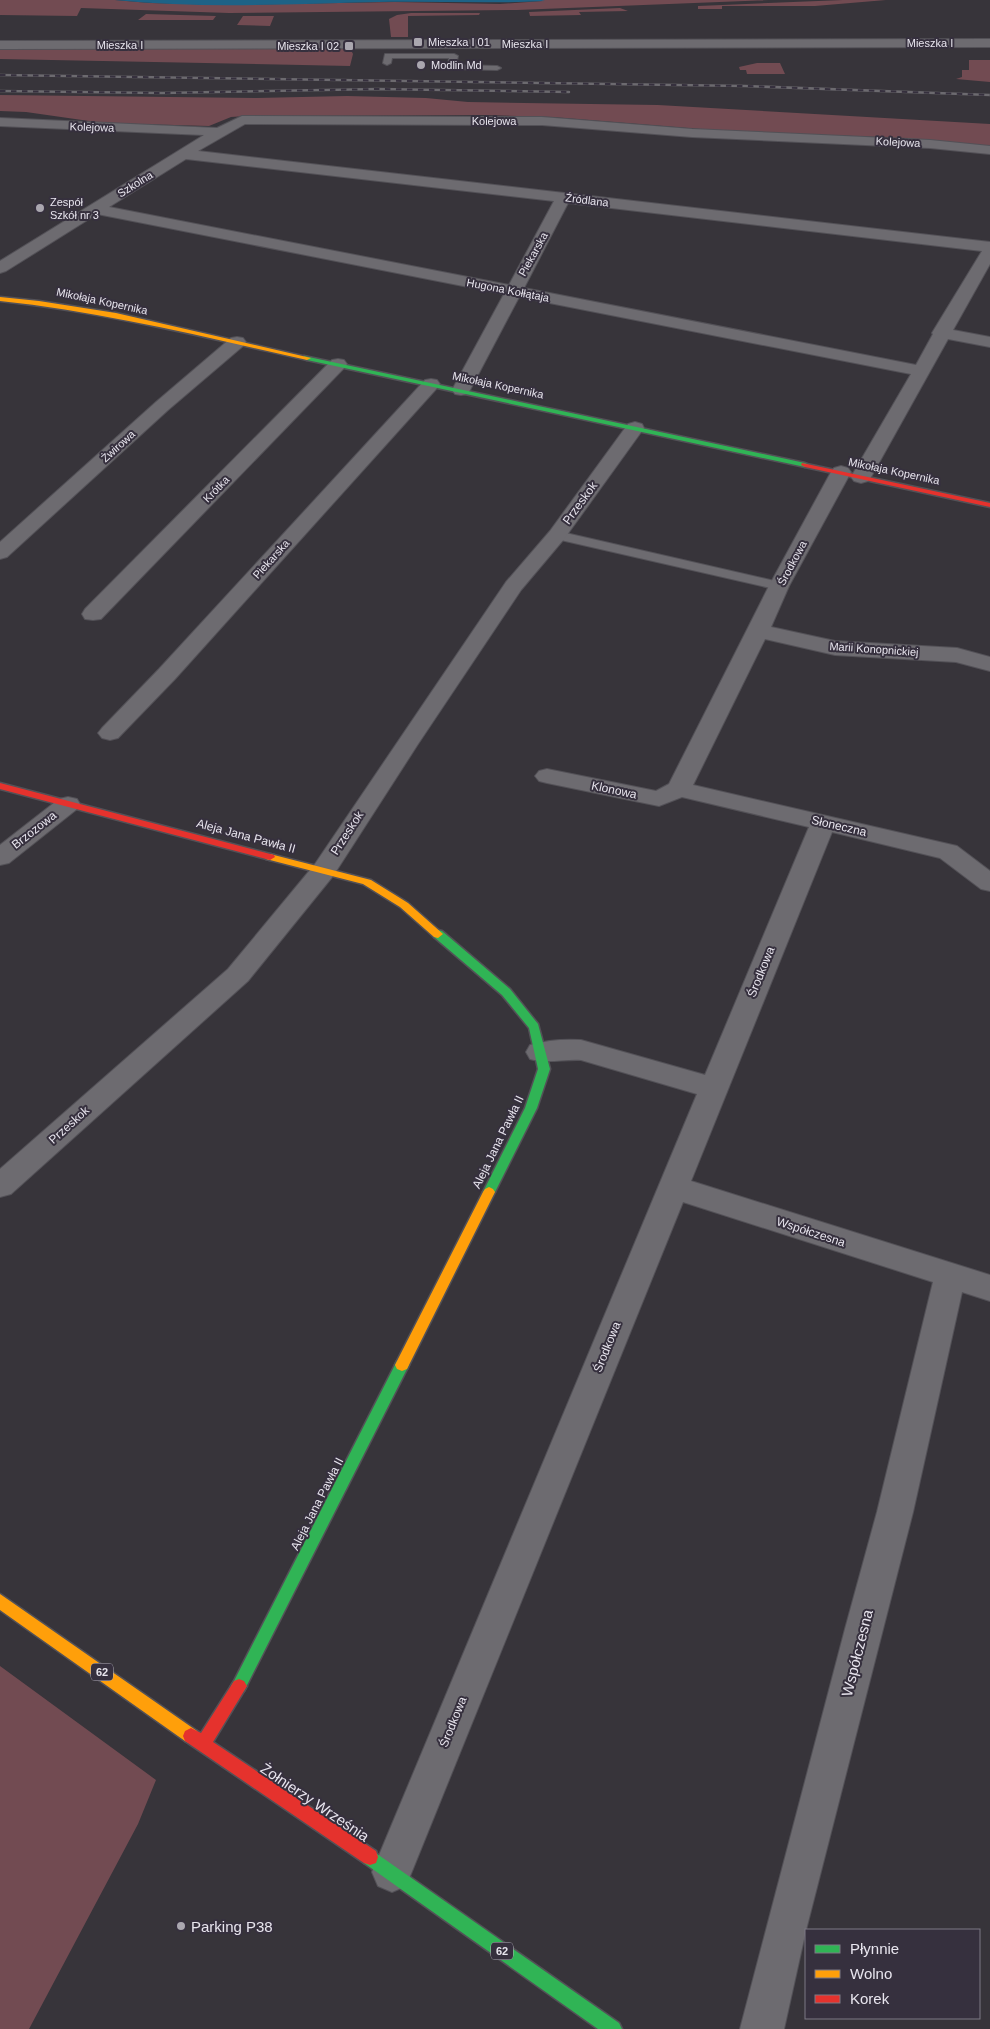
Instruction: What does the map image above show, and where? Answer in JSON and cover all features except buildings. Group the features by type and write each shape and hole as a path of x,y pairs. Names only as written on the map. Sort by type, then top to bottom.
{"street":[{"name":"Mieszka I","path":"0,45 990,43"},
{"name":"Kolejowa","path":"0,122 219,132 242,120 542,121 692,133 930,144 990,150"},
{"name":"Szkolna","path":"0,268 219,132"},
{"name":"Źródlana","path":"184,154 990,248"},
{"name":"Piekarska","path":"460,390 564,198"},
{"name":"Hugona Kołłątaja","path":"95,209 921,371"},
{"name":"Środkowa","path":"679,789 779,586 921,371 990,248"},
{"name":"Mikołaja Kopernika","path":"0,299 18,299 60,305 990,505"},
{"path":"941,333 990,342"},
{"name":"Żwirowa","path":"0,553 162,406 237,342"},
{"name":"Krótka","path":"93,614 338,364"},
{"name":"Piekarska","path":"110,733 167,674 431,384"},
{"name":"Przeskok","path":"0,1186 238,975 324,870 406,744 513,586 557,535 634,428"},
{"name":"Marii Konopnickiej","path":"758,631 835,648 957,655 990,664"},
{"name":"Klonowa","path":"547,776 659,799 679,789"},
{"name":"Aleja Jana Pawła II","path":"0,786 367,882 404,905 506,992 534,1027 544,1069 531,1108 247,1673 203,1744"},
{"name":"Słoneczna","path":"679,789 948,852 990,883"},
{"name":"Brzozowa","path":"0,857 68,804"},
{"name":"Środkowa","path":"392,1872 823,823"},
{"path":"540,1052 567,1049 582,1050 713,1088"},
{"name":"Współczesna","path":"672,1187 990,1288"},
{"name":"Współczesna","path":"762,2029 863,1629 895,1512 950,1276"},
{"name":"Żołnierzy Września","path":"0,1601 203,1744 392,1872 613,2029"}],"lane":[{"path":"387,63 388,56 454,56 452,64 455,67 497,68"},
{"path":"557,535 779,586"}],"shaded area":[{"path":"0,0 115,0 230,5 395,2 500,4 541,0 769,0 517,10 229,13 81,8 77,16 0,15"},
{"path":"886,0 815,6 722,6 722,9 698,9 698,6"},
{"path":"620,8 628,11 579,12 581,15 530,16 529,12"},
{"path":"411,13 480,13 479,15 408,16 408,37 391,37 389,19 397,15"},
{"path":"146,14 216,16 213,20 138,20"},
{"path":"243,16 274,16 270,26 237,25"},
{"path":"350,48 353,54 350,66 0,59 0,49"},
{"path":"969,60 990,60 990,82 956,79 962,77 962,70 969,70"},
{"path":"757,63 780,63 785,74 747,74 746,70 740,70 739,67"},
{"path":"0,95 256,98 347,96 426,98 468,102 658,105 990,124 990,147 879,137 725,131 552,117 485,115 246,116 231,117 209,126 103,123 26,112 0,111"},
{"path":"0,1666 156,1780 138,1824 29,2029 0,2029"}],"water":[{"path":"115,0 541,0 545,1 213,5"}],"railway":[{"path":"0,75 745,86 990,95"},
{"path":"0,91 162,93 378,89 569,92"}],"traffic: fast":[{"path":"307,358 805,465"},
{"path":"438,934 506,992 534,1027 544,1069 531,1108 489,1192"},
{"path":"239,1686 402,1365"},
{"path":"370,1857 613,2029"}],"traffic: slow":[{"path":"0,299 78,308 116,315 307,358"},
{"path":"270,857 367,882 404,905 438,934"},
{"path":"402,1365 489,1192"},
{"path":"0,1601 191,1736"}],"traffic: jam":[{"path":"805,465 990,505"},
{"path":"0,786 270,857"},
{"path":"203,1744 239,1686"},
{"path":"191,1736 370,1857"}],"place":[{"name":"Mieszka I 01","path":"418,42"},
{"name":"Mieszka I 02","path":"349,46"},
{"name":"Modlin Md","path":"421,65"},
{"name":"Zespół Szkół nr 3","path":"40,208"},
{"name":"Parking P38","path":"181,1926"}]}
